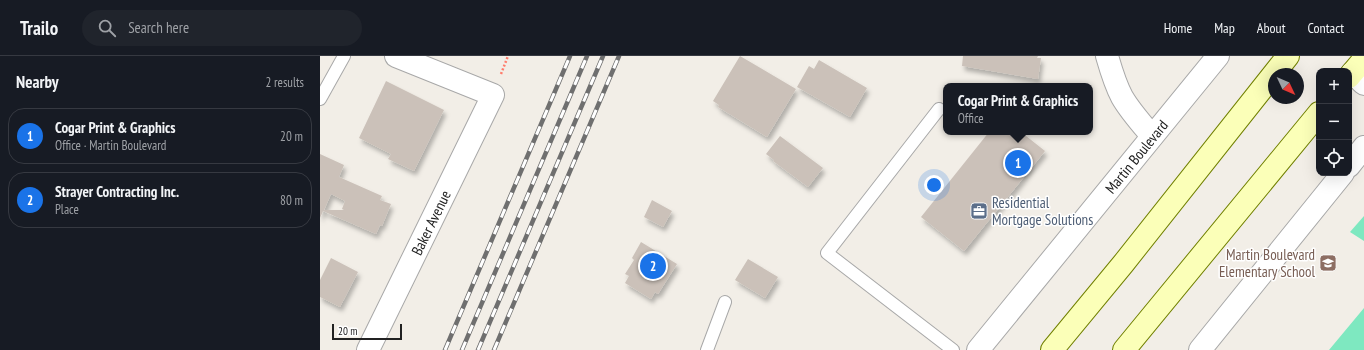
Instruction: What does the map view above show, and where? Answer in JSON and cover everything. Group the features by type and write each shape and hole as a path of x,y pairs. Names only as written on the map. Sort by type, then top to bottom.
{"main road":[{"path":"1052,350 1124,264 1288,56"},
{"path":"1124,350 1316,117"}],"street":[{"name":"Baker Avenue","path":"368,350 493,95 396,56"},
{"path":"1107,56 1114,79 1122,96 1134,115 1152,136"},
{"name":"Martin Boulevard","path":"978,350 1218,56"},
{"path":"1352,162 1364,148"},
{"path":"1200,350 1341,176"}],"lane":[{"path":"320,99 344,56"},
{"path":"939,109 826,253 953,350"},
{"path":"706,350 725,302"}],"green space":[{"path":"1364,216 1364,241 1350,232"},
{"path":"1364,308 1364,350 1329,350"}],"building":[{"path":"740,56 796,89 767,137 718,107 719,105 713,101"},
{"path":"963,56 1038,56 1037,58 1041,58 1038,79 962,66"},
{"path":"819,60 867,88 850,117 797,87 809,66 814,69"},
{"path":"386,81 444,110 414,171 388,159 391,154 359,138"},
{"path":"987,135 1025,135 1045,151 964,251 921,217"},
{"path":"780,136 823,168 808,187 766,154"},
{"path":"320,154 344,165 339,177 382,196 380,200 391,204 382,226 380,225 376,234 323,211 320,218","holes":["331,194 345,201 342,209 344,210 324,210"]},
{"path":"652,200 672,211 663,227 644,217"},
{"path":"641,242 677,264 658,294 655,292 651,299 625,283 629,276 625,274 634,260 632,258"},
{"path":"331,258 358,272 340,307 320,297 320,280"},
{"path":"748,259 778,277 765,298 735,280"}],"railway":[{"path":"445,350 570,56"},
{"path":"462,350 587,56"},
{"path":"478,350 603,56"},
{"path":"494,350 619,56"}],"place":[{"name":"Cogar Print & Graphics","path":"1018,163"},
{"name":"Residential Mortgage Solutions","path":"979,211"},
{"name":"Martin Boulevard Elementary School","path":"1328,263"},
{"name":"Strayer Contracting Inc.","path":"653,266"}]}
